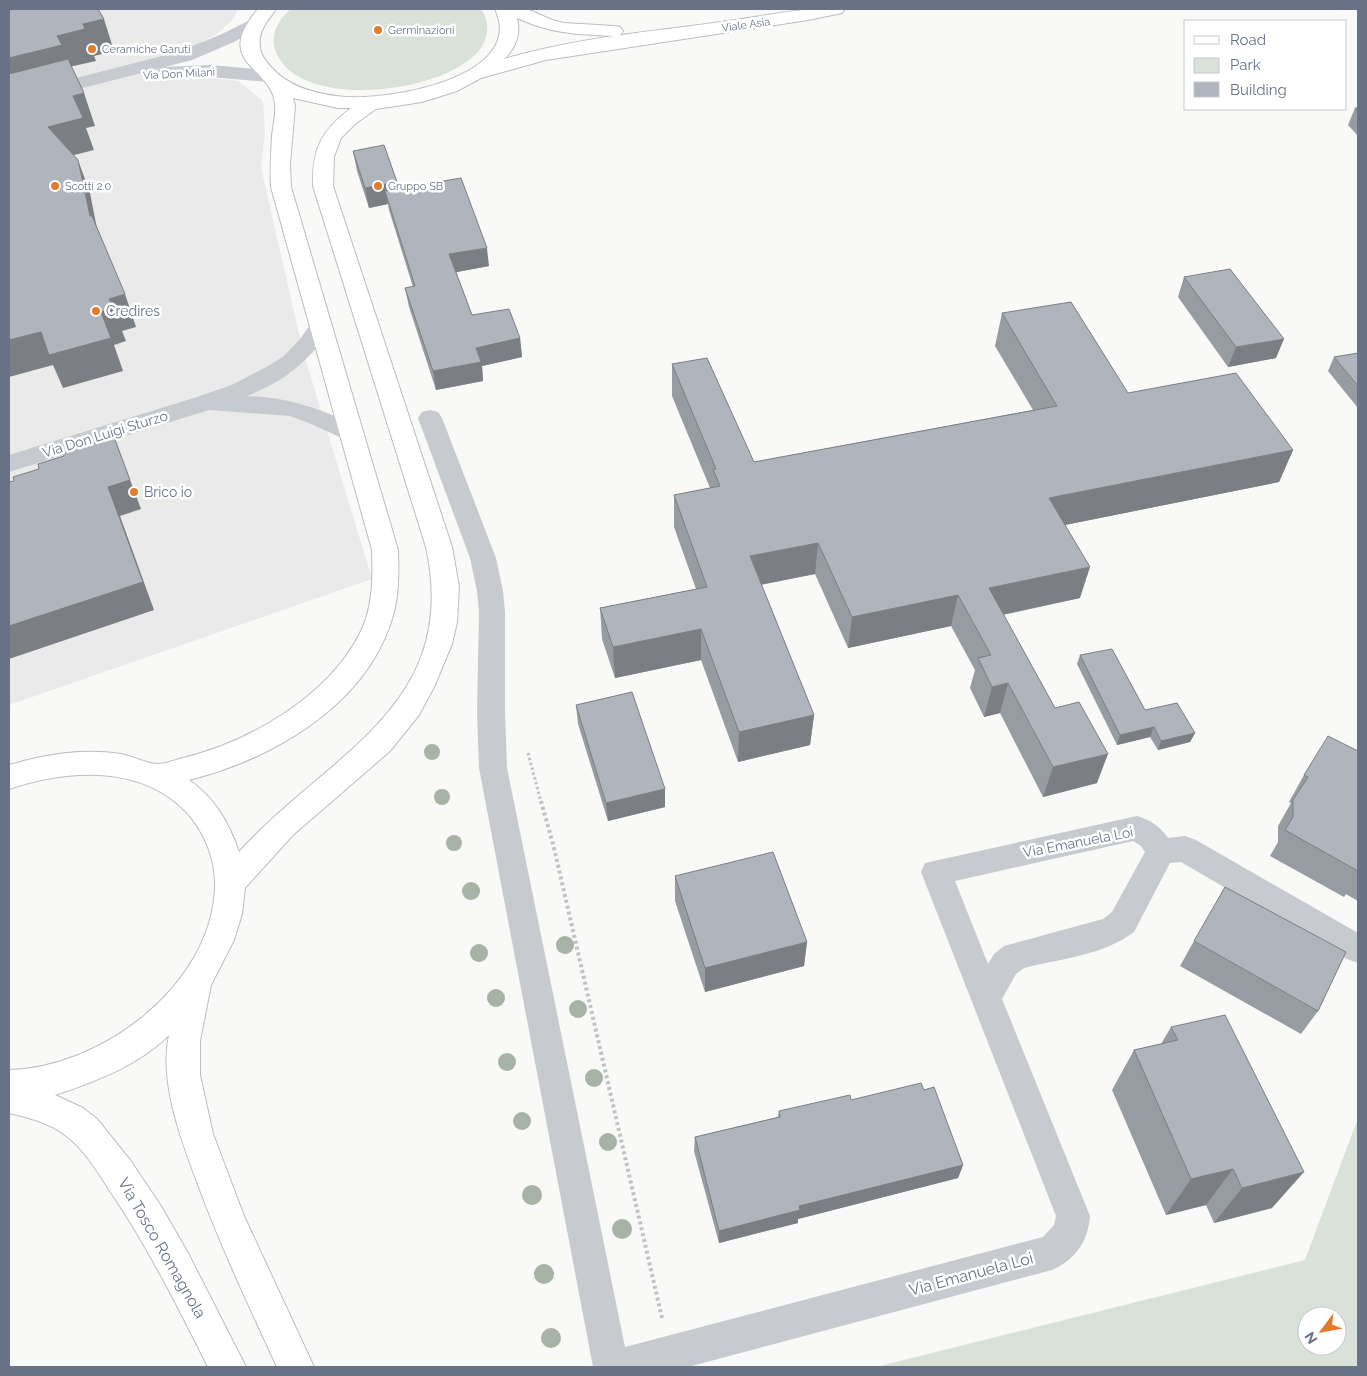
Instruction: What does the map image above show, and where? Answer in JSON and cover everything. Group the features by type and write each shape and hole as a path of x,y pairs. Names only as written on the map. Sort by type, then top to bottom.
{"main road":[{"path":"271,79 301,94 352,103 371,103 414,98 454,86 485,69 505,47 510,24 504,9"},
{"path":"513,9 546,24 564,28 605,30 655,36"},
{"name":"Viale Asia","path":"655,36 744,25 836,9"},
{"path":"158,776 224,758 276,733 300,717 339,682 372,637 381,613 386,588 385,550 281,187 281,143 285,106 282,90 258,66 252,56 251,34 260,14"},
{"path":"470,78 543,54 655,36"},
{"path":"231,883 292,818 366,758 394,727 412,701 427,673 444,618 445,581 439,547 322,186 324,150 346,120 371,103"},
{"path":"9,777 30,769 75,762 119,765 158,776 188,794 210,818 225,848 231,883 227,916 215,951 195,985 153,1029 99,1063 38,1084 9,1086"},
{"path":"195,985 184,1041 184,1066 196,1134 230,1224 296,1367"},
{"name":"Via Tosco Romagnola","path":"9,1097 49,1108 78,1124 95,1139 140,1204 167,1250 228,1367"}],"street":[{"name":"Via Don Milani","path":"9,101 199,51 260,14"},
{"name":"Via Don Milani","path":"90,81 186,71 225,72 271,79"},
{"name":"Via Don Luigi Sturzo","path":"9,464 202,404 270,375 291,362 311,342 321,326"},
{"name":"Via Don Luigi Sturzo","path":"202,404 244,404 293,409 312,414 352,433"},
{"path":"430,418 483,558 490,591 492,612 491,713 493,768 610,1367"},
{"name":"Via Emanuela Loi","path":"620,1367 1052,1252 1065,1242 1072,1226 1073,1216 936,872 1136,828 1151,837 1161,851"},
{"path":"986,998 1005,964 1015,956 1102,935 1123,922 1161,851 1185,849 1358,949"}],"path":[{"path":"491,713 526,743 554,848 670,1355"}],"shaded area":[{"path":"9,9 238,9 233,19 218,33 151,71 238,81 263,101 265,131 261,168 303,351 372,579 9,705"}],"green space":[{"path":"291,9 481,9 486,18 487,34 481,48 463,64 437,77 406,86 372,90 340,89 310,82 288,69 275,49 274,37 277,26"},
{"path":"1358,1118 1358,1367 876,1367 1305,1260"}],"building":[{"path":"9,9 98,9 104,19 83,24 85,29 57,36 62,45 9,58"},
{"path":"68,59 84,93 73,96 83,118 48,127 78,160 90,216 92,216 125,294 109,299 114,308 101,312 111,338 49,355 41,332 9,340 9,74"},
{"path":"384,145 397,182 365,188 353,151"},
{"path":"461,178 487,248 449,254 472,315 509,309 520,338 476,348 481,362 433,371 405,288 415,286 385,191"},
{"path":"1230,269 1284,339 1236,347 1184,277"},
{"path":"1071,302 1128,393 1236,373 1293,450 1049,498 1090,567 989,588 1055,708 1079,702 1108,754 1053,767 1008,683 992,687 978,658 991,655 958,595 852,617 818,543 750,556 814,715 739,732 701,629 613,647 600,608 707,587 674,495 720,486 713,469 716,469 672,364 707,358 754,462 1057,406 1002,313"},
{"path":"1358,353 1358,386 1334,357"},
{"path":"114,437 130,480 108,487 143,582 9,626 9,482 14,481 13,477 39,469 38,464 64,456 63,453"},
{"path":"1112,649 1145,710 1177,703 1195,733 1161,741 1154,727 1120,735 1080,655"},
{"path":"632,692 665,789 606,803 576,705"},
{"path":"1328,736 1358,751 1358,871 1285,830 1293,817 1293,800 1308,777 1304,775"},
{"path":"773,852 807,942 705,968 675,876"},
{"path":"1225,887 1346,952 1318,1011 1194,941"},
{"path":"1225,1015 1304,1172 1242,1188 1233,1169 1191,1179 1134,1050 1178,1040 1171,1027"},
{"path":"921,1083 924,1090 934,1087 963,1165 799,1206 800,1210 719,1231 695,1137 780,1117 779,1111 850,1095 851,1100"}],"place":[{"name":"Germinazioni","path":"378,30"},
{"name":"Ceramiche Garuti","path":"92,49"},
{"name":"Scotti 2.0","path":"55,186"},
{"name":"Gruppo SB","path":"378,186"},
{"name":"Credires","path":"96,311"},
{"name":"Brico io","path":"134,492"}]}
